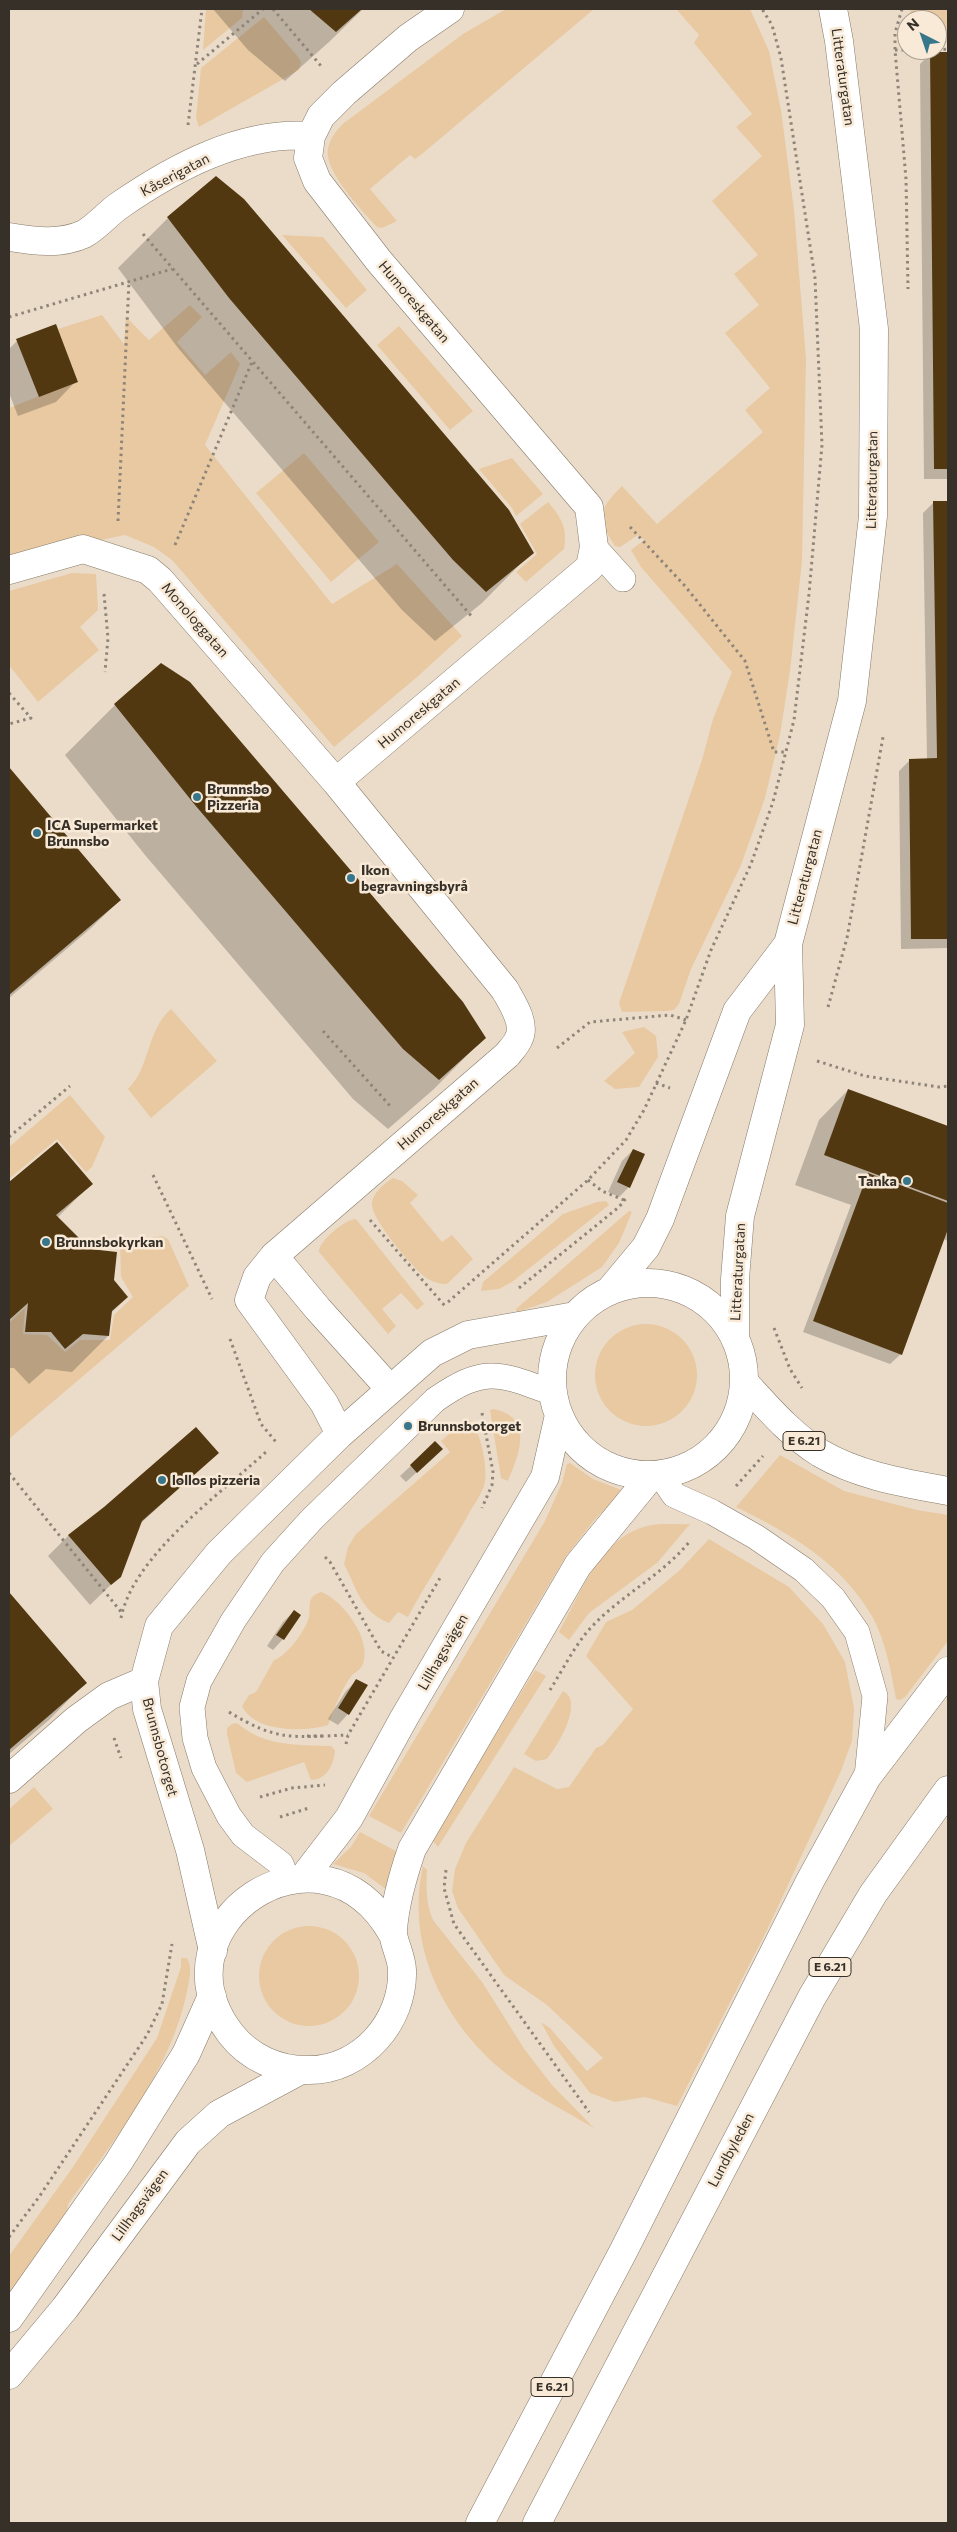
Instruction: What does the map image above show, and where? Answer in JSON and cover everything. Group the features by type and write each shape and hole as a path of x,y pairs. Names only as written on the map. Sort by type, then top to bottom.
{"main road":[{"path":"311,136 321,116 344,93 408,38 450,9"},
{"name":"Litteraturgatan","path":"735,1336 735,1279 740,1216 790,1025 788,944 852,701 873,516 874,329 839,41 833,9"},
{"name":"Kåserigatan","path":"9,238 46,243 84,234 120,205 195,161 240,144 288,134 311,136"},
{"name":"Humoreskgatan","path":"311,136 308,158 317,181 379,261 589,507 594,547 590,568 336,782 504,990 515,1009 521,1026 520,1038 507,1054 274,1256 257,1277 250,1300 324,1403 340,1434"},
{"name":"Monologgatan","path":"9,570 83,549 148,570 160,580 336,782"},
{"name":"Litteraturgatan","path":"611,1289 646,1247 660,1219 737,1011 788,944"},
{"path":"274,1256 318,1309 390,1389"},
{"name":"Lillhagsvägen","path":"295,1879 349,1818 545,1477 556,1404 552,1372 559,1342 575,1316 586,1305 611,1289 641,1282 669,1285 683,1289 708,1303 728,1324 735,1336 743,1359 744,1383 740,1410 728,1434 698,1461 656,1475 623,1471 596,1460 574,1440 556,1404"},
{"name":"Brunnsbotorget","path":"213,1951 190,1850 147,1708 144,1681 159,1626 219,1554 340,1434 432,1353 468,1335 575,1316"},
{"name":"E 6.21","path":"744,1383 788,1428 820,1453 859,1472 948,1491"},
{"name":"Lillhagsvägen","path":"392,1933 399,1889 412,1849 578,1565 656,1475"},
{"name":"E 6.21","path":"480,2523 628,2241 810,1881 867,1777 948,1671"},
{"path":"9,1779 76,1720 109,1696 144,1681"},
{"name":"Lundbyleden","path":"537,2523 812,1997 873,1894 948,1790"},
{"name":"Lillhagsvägen","path":"295,1879 330,1882 356,1892 377,1910 392,1933 400,1956 402,1981 395,2009 389,2022 370,2045 346,2061 322,2069 301,2070 271,2064 244,2048 223,2025 212,1996 210,1966 213,1951 218,1934 228,1918 240,1905 262,1889 295,1879"},
{"name":"Lillhagsvägen","path":"9,2318 36,2282 134,2138 186,2054 212,1996"},
{"name":"Lillhagsvägen","path":"9,2375 65,2308 188,2142 219,2114 301,2070"}],"lane":[{"path":"594,547 623,579"},
{"path":"295,1879 281,1864 243,1836 229,1816 204,1768 194,1738 192,1707 199,1682 233,1621 273,1562 312,1519 435,1400 458,1384 477,1377 497,1375 556,1404"},
{"name":"E 6.21","path":"656,1475 674,1495 712,1512 747,1532 804,1570 833,1598 857,1632 875,1696 867,1777"}],"path":[{"path":"188,129 202,9"},
{"path":"196,64 263,9"},
{"path":"274,9 344,93"},
{"path":"437,1311 588,1180 626,1140 644,1110 686,1020 711,950 751,864 774,802 794,720 822,445 815,278 781,58 772,25 762,9"},
{"path":"120,205 172,269 498,647"},
{"path":"9,317 172,269"},
{"path":"105,672 108,638 108,556 129,281"},
{"path":"160,580 252,362"},
{"path":"626,522 685,586 746,661 774,752 786,752"},
{"path":"9,693 31,718 9,724"},
{"path":"557,1048 590,1022 670,1015 686,1020"},
{"path":"323,1031 415,1134"},
{"path":"814,1060 865,1076 939,1087 948,1086"},
{"path":"9,1137 70,1086"},
{"path":"588,1180 602,1191 624,1200"},
{"path":"346,1193 462,1325 468,1335"},
{"path":"515,1290 619,1207 629,1194"},
{"path":"120,1622 122,1612 137,1580 166,1542 276,1442 324,1403"},
{"path":"474,1411 481,1410 493,1472 492,1485 481,1510"},
{"path":"9,1473 122,1612"},
{"path":"318,1551 330,1562 381,1651 392,1657"},
{"path":"344,1752 348,1735 392,1657 442,1575"},
{"path":"109,1696 114,1737 123,1763"},
{"path":"224,1710 268,1731 294,1736 348,1735 316,1739 269,1734 252,1727 224,1710"},
{"path":"254,1799 292,1788 314,1785 330,1786"},
{"path":"446,1866 444,1888 454,1924 589,2112"},
{"path":"9,2237 147,2035 162,2004 174,1935"}],"shaded area":[{"path":"206,9 243,9 242,18 203,50"},
{"path":"506,9 594,9 422,154 415,159 410,155 370,189 397,221 382,228 377,227 348,194 335,175 328,157 328,147 332,138 344,123 463,34"},
{"path":"676,9 750,9 769,51 781,110 794,210 806,359 802,561 790,671 780,735 765,798 741,865 691,969 679,1004 674,1010 622,1012 619,1003 702,760 713,719 732,672 641,567 631,550 644,540 638,535 620,547 615,546 605,528 602,514 608,501 622,486 657,524 763,432 745,410 770,388 725,333 759,305 734,274 758,255 712,201 762,156 736,127 752,114 694,43 699,35"},
{"path":"911,9 948,9 948,43 947,10"},
{"path":"264,17 299,58 301,63 299,70 199,127 196,118 201,68"},
{"path":"282,235 323,237 367,290 346,308"},
{"path":"190,305 202,317 177,342 205,375 231,352 240,364 205,445 332,604 397,564 462,636 416,678 334,747 172,560 154,547 125,535 9,559 9,408 78,381 58,329 102,315 124,344 126,317 149,340"},
{"path":"399,326 473,411 450,430 377,345"},
{"path":"304,453 379,542 331,582 256,493"},
{"path":"512,458 543,494 516,516 512,508 479,469"},
{"path":"548,502 562,523 565,535 564,549 526,582 516,572 537,554 520,524"},
{"path":"72,573 96,574 98,610 80,627 99,650 38,702 9,665 9,591"},
{"path":"171,1009 217,1061 151,1118 128,1089 141,1070 157,1027"},
{"path":"644,1027 656,1036 658,1057 639,1087 615,1089 604,1081 635,1053 622,1032"},
{"path":"70,1095 105,1137 92,1167 86,1172 57,1139 9,1179 9,1147"},
{"path":"393,1178 402,1181 418,1195 410,1203 442,1242 452,1235 473,1259 447,1284 428,1279 422,1274 395,1245 379,1222 372,1205 374,1197 382,1186"},
{"path":"606,1201 609,1205 512,1282 499,1289 481,1291 483,1282 563,1214 597,1202"},
{"path":"629,1211 632,1212 619,1243 602,1267 547,1302 517,1312 516,1309"},
{"path":"356,1219 424,1304 417,1310 401,1293 382,1309 396,1326 388,1334 319,1252 323,1242 333,1231"},
{"path":"162,1236 168,1239 189,1286 9,1439 9,1323 25,1308 23,1334 47,1335 65,1352 80,1340 110,1340 114,1315 133,1297 121,1277 120,1243"},
{"path":"646,1324 665,1328 682,1339 693,1356 697,1375 693,1394 682,1411 665,1422 646,1426 627,1422 610,1411 599,1394 595,1375 599,1356 610,1339 627,1328"},
{"path":"493,1409 506,1413 515,1420 519,1428 519,1449 508,1481 501,1478 490,1410"},
{"path":"470,1420 478,1433 483,1451 485,1461 484,1486 408,1617 398,1612 389,1623 372,1613 361,1599 344,1564 348,1547 356,1534 450,1452 441,1441 462,1423"},
{"path":"780,1455 844,1491 917,1510 948,1515 948,1641 905,1697 900,1700 896,1699 878,1628 846,1581 814,1552 795,1539 736,1507"},
{"path":"570,1463 593,1479 624,1491 596,1518 566,1556 401,1833 369,1816 545,1521 562,1483 567,1464"},
{"path":"690,1524 657,1563 589,1613 569,1640 559,1632 595,1567 619,1540 634,1531 652,1525"},
{"path":"709,1539 789,1587 823,1624 845,1662 854,1708 852,1741 841,1771 767,1930 677,2106 645,2097 615,2102 590,2093 554,2046 541,2022 550,2028 587,2071 603,2058 547,2005 504,1975 458,1908 452,1891 455,1869 466,1843 514,1767 557,1789 569,1787 596,1748 603,1745 633,1709 586,1656 606,1622 632,1610 680,1570"},
{"path":"321,1592 338,1603 354,1622 363,1643 365,1654 363,1664 352,1675 345,1686 328,1725 307,1729 269,1726 248,1715 242,1706 249,1695 256,1692 274,1660 290,1649 300,1636 309,1617 311,1599"},
{"path":"535,1670 546,1676 438,1847 433,1841 436,1832"},
{"path":"563,1691 569,1697 571,1705 567,1725 557,1745 547,1759 536,1761 524,1754"},
{"path":"236,1723 254,1735 275,1742 331,1746 335,1750 331,1766 325,1774 317,1779 311,1780 304,1762 247,1782 236,1773 227,1734 227,1728"},
{"path":"34,1787 53,1809 9,1846 9,1809"},
{"path":"360,1832 396,1851 387,1890 364,1873 333,1864 351,1847"},
{"path":"423,1866 427,1870 427,1895 433,1920 482,1982 525,2050 552,2085 594,2128 519,2084 477,2046 459,2024 444,2001 432,1976 424,1950 419,1923 419,1895"},
{"path":"309,1926 328,1930 345,1940 355,1957 359,1976 355,1995 345,2012 328,2022 309,2026 290,2022 273,2012 263,1995 259,1976 263,1957 273,1940 290,1930"},
{"path":"181,1958 187,1958 190,1966 190,1975 179,2021 168,2050 139,2104 68,2204 67,2211 9,2293 9,2256 73,2167 157,2038 181,1967"}],"building":[{"path":"309,9 362,9 336,32"},
{"path":"948,52 948,469 934,469 930,60 947,60"},
{"path":"216,176 244,199 509,510 534,553 486,592 453,560 229,298 167,217"},
{"path":"56,324 78,382 39,397 16,339"},
{"path":"933,501 948,501 948,939 911,939 909,759 937,758"},
{"path":"161,663 190,682 463,1002 486,1038 439,1080 403,1049 195,805 114,704"},
{"name":"ICA Supermarket Brunnsbo","path":"9,767 121,900 9,995"},
{"path":"848,1089 948,1126 948,1201 824,1155"},
{"name":"Brunnsbokyrkan","path":"57,1142 93,1184 56,1215 90,1249 117,1252 114,1280 128,1297 112,1311 109,1336 83,1334 65,1349 51,1332 25,1332 28,1303 9,1320 9,1182"},
{"path":"633,1149 645,1154 630,1188 617,1182"},
{"path":"868,1173 948,1203 948,1229 902,1355 813,1321"},
{"name":"lollos pizzeria","path":"196,1427 219,1453 142,1521 121,1577 111,1585 68,1535 104,1507"},
{"path":"435,1441 443,1449 417,1473 410,1465"},
{"path":"9,1592 87,1683 9,1750"},
{"path":"294,1610 301,1615 284,1640 276,1635"},
{"path":"356,1679 368,1685 349,1715 338,1708"}],"place":[{"name":"Brunnsbo Pizzeria","path":"197,797"},
{"name":"ICA Supermarket Brunnsbo","path":"37,833"},
{"name":"Ikon begravningsbyrå","path":"351,878"},
{"name":"Tanka","path":"907,1181"},
{"name":"Brunnsbokyrkan","path":"46,1242"},
{"name":"Brunnsbotorget","path":"408,1426"},
{"name":"lollos pizzeria","path":"162,1480"}]}
